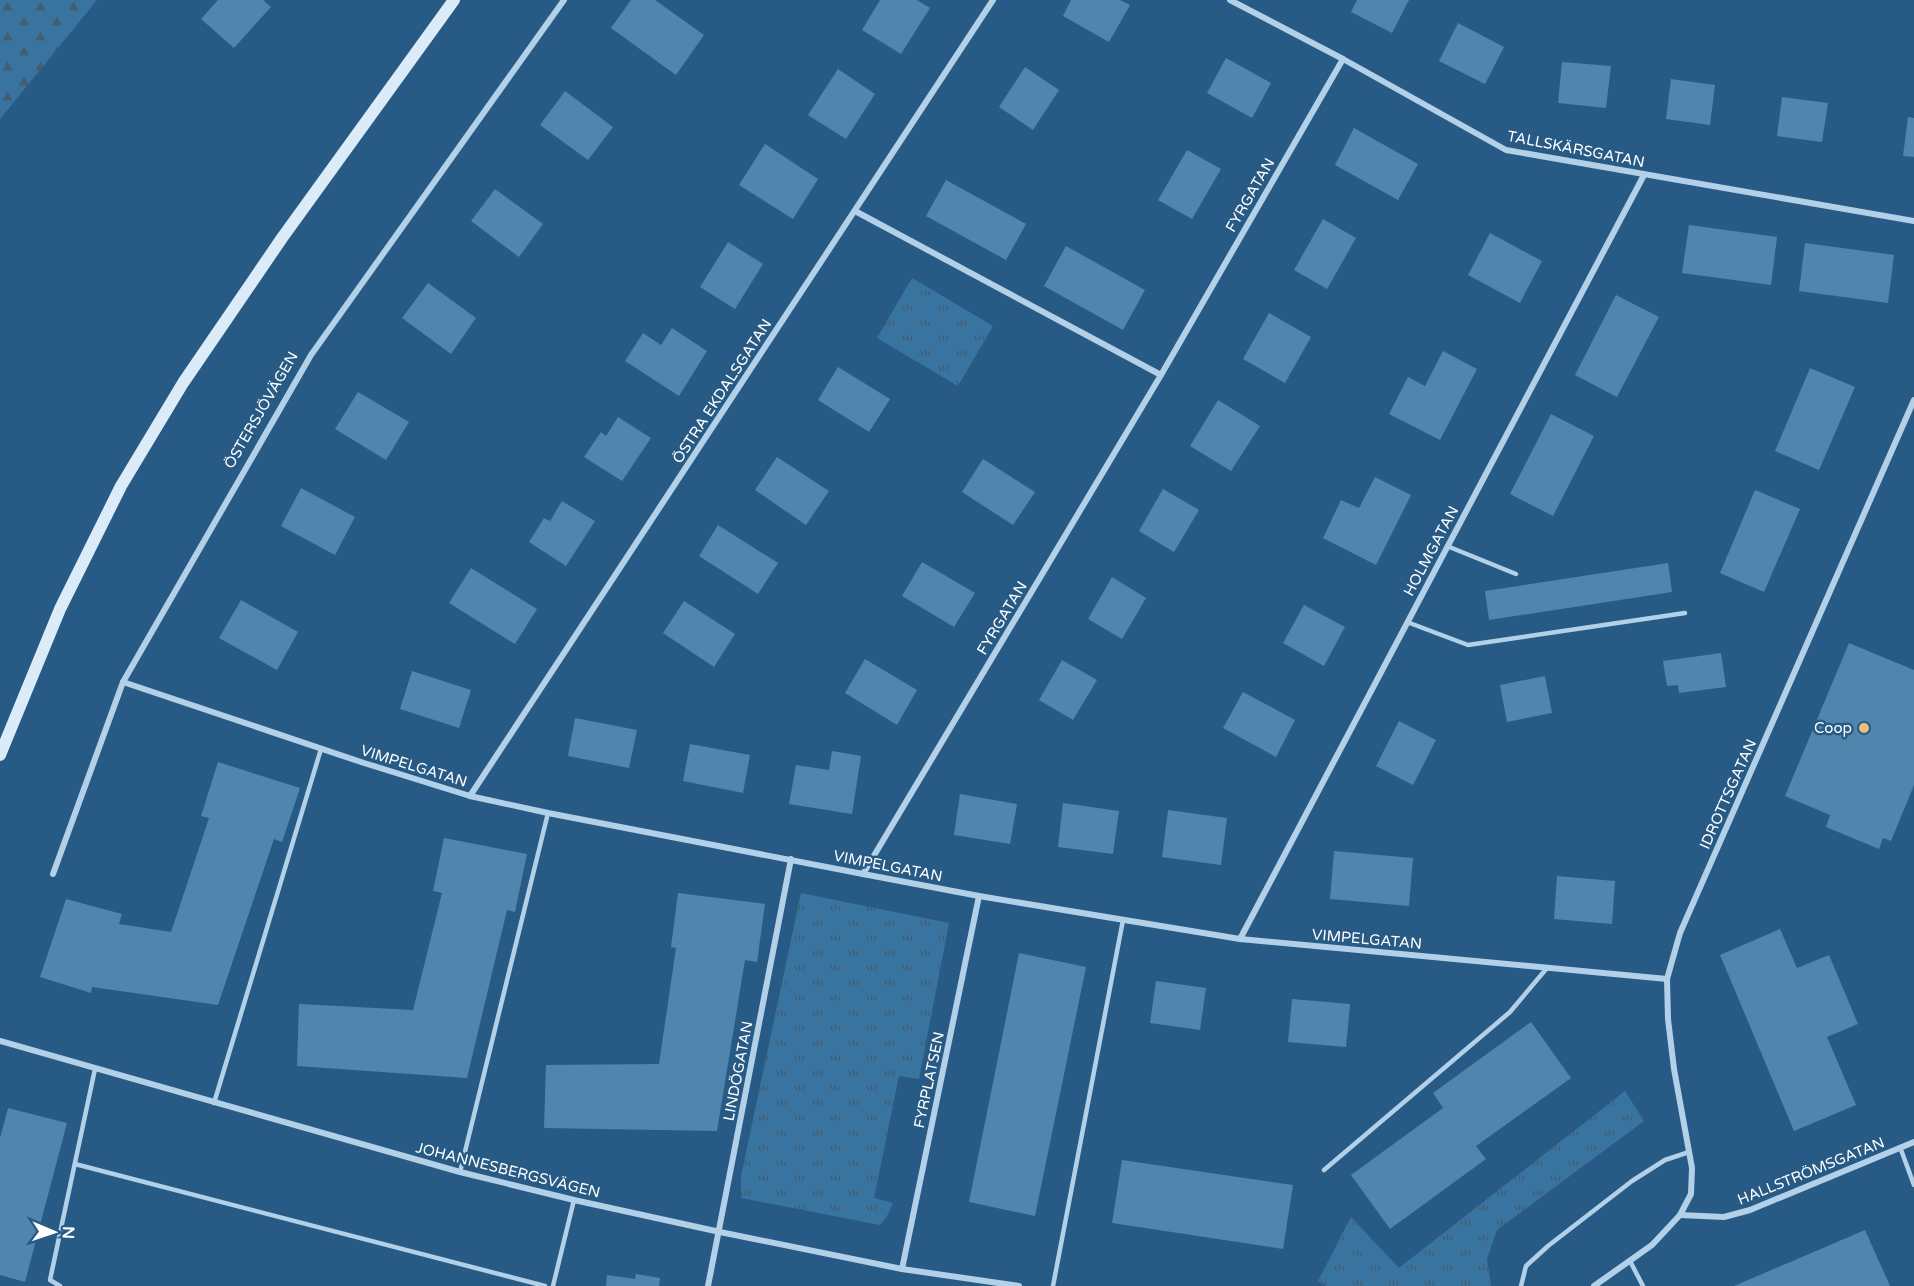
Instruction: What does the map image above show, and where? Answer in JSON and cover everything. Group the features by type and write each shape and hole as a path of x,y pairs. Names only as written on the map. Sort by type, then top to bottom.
{"main road":[{"path":"0,755 60,609 121,486 183,383 275,248 454,0"}],"street":[{"name":"ÖSTERSJÖVÄGEN","path":"53,874 123,682 310,355 564,0"},
{"name":"ÖSTRA EKDALSGATAN","path":"470,796 993,0"},
{"name":"TALLSKÄRSGATAN","path":"1230,0 1506,150 1914,221"},
{"name":"FYRGATAN","path":"863,874 1161,375 1342,59"},
{"name":"HOLMGATAN","path":"1240,939 1644,175"},
{"path":"855,211 1161,375"},
{"name":"IDROTTSGATAN","path":"1680,1215 1691,1194 1692,1168 1668,1019 1667,979 1680,933 1914,400"},
{"name":"VIMPELGATAN","path":"123,682 321,749 470,796 863,874 979,896 1240,939 1667,979"},
{"name":"LINDÖGATAN","path":"708,1286 791,859"},
{"name":"FYRPLATSEN","path":"903,1269 979,896"},
{"name":"JOHANNESBERGSVÄGEN","path":"0,1041 460,1172 574,1200 903,1269 1019,1286"},
{"name":"HALLSTRÖMSGATAN","path":"1680,1215 1724,1217 1750,1210 1914,1142"},
{"path":"1594,1286 1652,1245 1680,1215"}],"lane":[{"path":"1447,546 1516,574"},
{"path":"1407,622 1468,645 1685,613"},
{"path":"214,1103 321,749"},
{"path":"460,1172 548,813"},
{"path":"1053,1286 1123,920"},
{"path":"1324,1170 1510,1012 1547,968"},
{"path":"60,1286 50,1280 95,1069"},
{"path":"1900,1147 1914,1185"},
{"path":"1521,1286 1526,1266 1548,1246 1632,1181 1665,1160 1689,1152"},
{"path":"75,1164 545,1286"},
{"path":"553,1286 574,1200"},
{"path":"1630,1261 1643,1286"}],"green space":[{"path":"0,0 97,0 0,119"},
{"path":"912,278 993,326 958,386 877,338"},
{"path":"801,893 949,923 919,1079 899,1076 874,1198 893,1203 880,1225 741,1198 741,1176"},
{"path":"1625,1091 1644,1121 1497,1230 1487,1259 1491,1286 1326,1286 1318,1281 1351,1217 1399,1268"}],"building":[{"path":"218,0 263,0 271,7 234,48 201,19"},
{"path":"631,0 655,0 704,35 676,75 611,28"},
{"path":"880,0 917,0 930,8 901,54 862,30"},
{"path":"1071,0 1120,0 1130,5 1109,42 1063,16"},
{"path":"1357,0 1409,0 1392,33 1351,12"},
{"path":"1458,23 1504,47 1485,84 1439,61"},
{"path":"1226,58 1271,83 1252,118 1207,93"},
{"path":"1562,62 1611,66 1606,108 1558,103"},
{"path":"1025,67 1059,90 1033,130 999,107"},
{"path":"838,69 875,94 846,139 808,115"},
{"path":"1671,79 1715,85 1710,125 1666,119"},
{"path":"565,91 613,127 588,160 540,125"},
{"path":"1782,97 1828,103 1822,142 1777,136"},
{"path":"1908,117 1914,118 1914,157 1903,156"},
{"path":"1354,128 1418,164 1398,200 1335,165"},
{"path":"765,144 818,179 793,219 739,185"},
{"path":"1187,150 1221,169 1192,219 1158,200"},
{"path":"946,180 1026,224 1006,260 926,216"},
{"path":"495,189 543,224 519,257 471,221"},
{"path":"1323,219 1356,238 1327,289 1294,270"},
{"path":"1689,225 1777,237 1771,285 1682,273"},
{"path":"1490,233 1542,261 1520,303 1468,275"},
{"path":"728,242 763,264 735,309 700,287"},
{"path":"1805,243 1894,255 1888,303 1799,291"},
{"path":"1066,246 1145,290 1123,330 1044,286"},
{"path":"428,283 476,318 451,354 402,318"},
{"path":"1616,295 1659,317 1617,397 1575,375"},
{"path":"1269,313 1311,337 1285,383 1243,359"},
{"path":"672,328 707,351 679,396 625,361 643,333 661,345"},
{"path":"1443,351 1477,369 1440,440 1389,414 1408,377 1425,386"},
{"path":"838,367 890,399 869,432 818,400"},
{"path":"1810,368 1855,387 1819,470 1775,451"},
{"path":"358,392 409,422 386,460 335,429"},
{"path":"1218,400 1260,426 1231,471 1190,446"},
{"path":"1551,414 1594,436 1553,516 1510,494"},
{"path":"618,417 651,438 622,481 584,457 601,432 606,436"},
{"path":"777,457 829,491 806,525 755,490"},
{"path":"983,459 1035,492 1013,525 962,492"},
{"path":"1375,477 1411,495 1376,565 1323,538 1341,500 1359,508"},
{"path":"301,488 355,517 335,555 281,526"},
{"path":"1163,489 1199,510 1174,552 1139,531"},
{"path":"1755,490 1800,509 1764,592 1720,573"},
{"path":"562,501 595,521 566,566 529,542 544,518 550,521"},
{"path":"718,525 778,563 758,594 699,556"},
{"path":"922,562 975,593 954,627 902,596"},
{"path":"1668,563 1672,592 1489,620 1485,591"},
{"path":"471,568 537,609 515,644 449,603"},
{"path":"1112,577 1146,598 1122,639 1088,619"},
{"path":"241,600 298,632 277,670 219,638"},
{"path":"684,601 735,634 714,667 663,633"},
{"path":"1304,605 1345,627 1324,666 1283,643"},
{"name":"Coop","path":"1849,643 1914,670 1914,785 1891,841 1883,838 1879,849 1826,827 1830,815 1785,796"},
{"path":"1721,653 1726,687 1679,693 1678,685 1667,686 1663,661"},
{"path":"865,659 917,690 897,725 845,693"},
{"path":"1062,660 1097,680 1073,720 1039,700"},
{"path":"412,671 471,690 459,728 400,709"},
{"path":"1545,676 1552,713 1507,722 1500,685"},
{"path":"1243,692 1295,720 1276,757 1223,728"},
{"path":"575,718 637,730 629,768 568,756"},
{"path":"1399,721 1436,740 1413,785 1376,766"},
{"path":"690,744 750,755 743,793 683,781"},
{"path":"832,751 861,756 852,814 789,804 796,765 829,770"},
{"path":"218,762 300,788 282,842 274,839 218,1005 92,987 91,993 40,977 66,899 122,914 119,924 171,932 209,818 201,816"},
{"path":"960,794 1017,804 1010,844 954,835"},
{"path":"1063,803 1119,811 1113,854 1058,847"},
{"path":"1168,810 1227,818 1221,865 1162,857"},
{"path":"444,838 527,854 515,912 507,910 467,1078 297,1066 299,1004 413,1010 442,893 433,891"},
{"path":"1334,851 1413,858 1409,906 1330,899"},
{"path":"1557,876 1615,881 1612,924 1554,919"},
{"path":"678,893 765,904 757,962 745,960 717,1131 544,1128 546,1065 659,1064 676,948 671,947"},
{"path":"1780,929 1797,968 1829,955 1858,1024 1827,1037 1856,1105 1794,1131 1720,955"},
{"path":"1019,953 1086,967 1035,1216 969,1202"},
{"path":"1156,981 1206,988 1200,1030 1150,1023"},
{"path":"1292,999 1350,1004 1346,1047 1288,1042"},
{"path":"1531,1022 1571,1078 1476,1146 1486,1159 1390,1229 1351,1175 1443,1108 1433,1093"},
{"path":"8,1108 67,1123 25,1282 0,1275 0,1138"},
{"path":"1122,1160 1293,1185 1283,1249 1112,1223"},
{"path":"1865,1230 1890,1286 1734,1286"},
{"path":"636,1274 660,1278 659,1286 606,1286 607,1275 635,1279"}],"place":[{"name":"Coop","path":"1864,728"}]}
